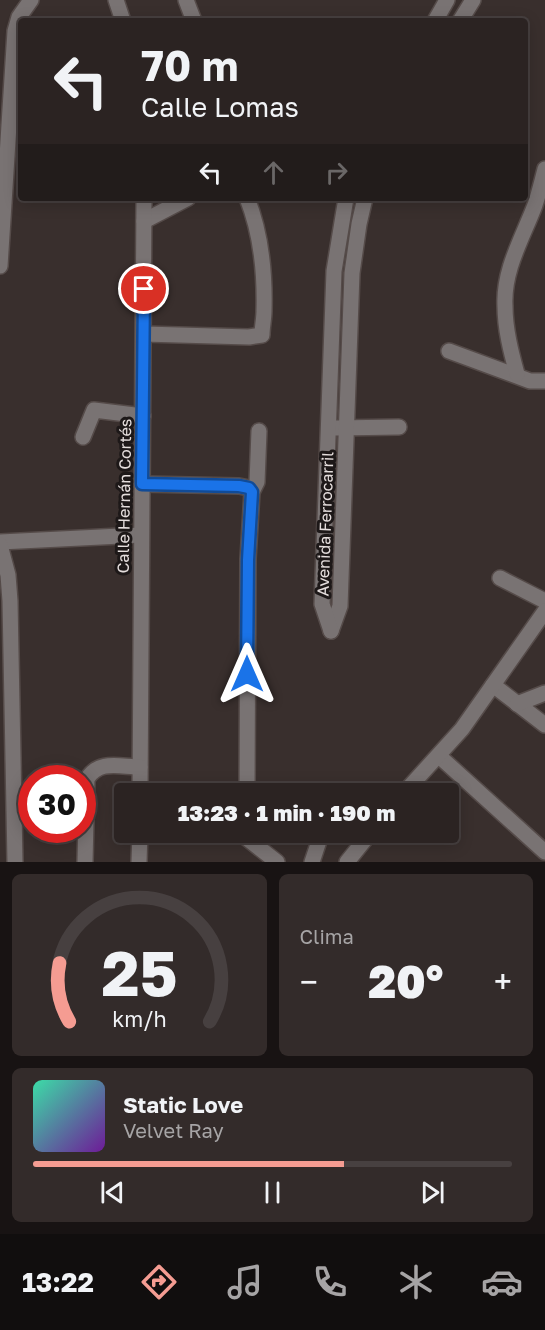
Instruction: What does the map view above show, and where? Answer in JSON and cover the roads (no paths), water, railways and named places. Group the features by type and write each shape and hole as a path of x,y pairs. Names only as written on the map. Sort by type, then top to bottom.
{"street":[{"path":"116,0 122,18"},
{"path":"186,0 193,18"},
{"path":"437,18 447,0"},
{"path":"462,18 473,0"},
{"path":"0,266 14,160 6,83 18,17 28,3"},
{"path":"517,374 508,343 504,304 508,275 535,204 545,169"},
{"name":"Calle Hernán Cortés","path":"140,783 144,201"},
{"path":"144,221 183,201"},
{"path":"144,334 249,337 262,335 264,289 262,264 256,228 248,201"},
{"name":"Avenida Ferrocarril","path":"345,201 334,271 322,604 331,631 340,606 352,273 364,201"},
{"path":"341,221 359,224"},
{"path":"449,351 517,374 530,381 545,381"},
{"path":"83,437 94,410 143,416"},
{"path":"329,427 399,427"},
{"path":"247,783 248,560 259,431"},
{"path":"142,484 239,486 249,488 252,492"},
{"path":"15,862 6,772 10,601 8,575 0,544 141,535"},
{"path":"500,578 545,601"},
{"path":"413,783 462,729 545,611"},
{"path":"493,685 545,725"},
{"path":"517,704 545,693"},
{"path":"439,756 545,852"},
{"path":"85,862 87,779 92,771 101,766 140,768"},
{"path":"139,862 140,843"},
{"path":"255,843 277,862"},
{"path":"312,862 318,843"},
{"path":"347,862 362,843"}]}
